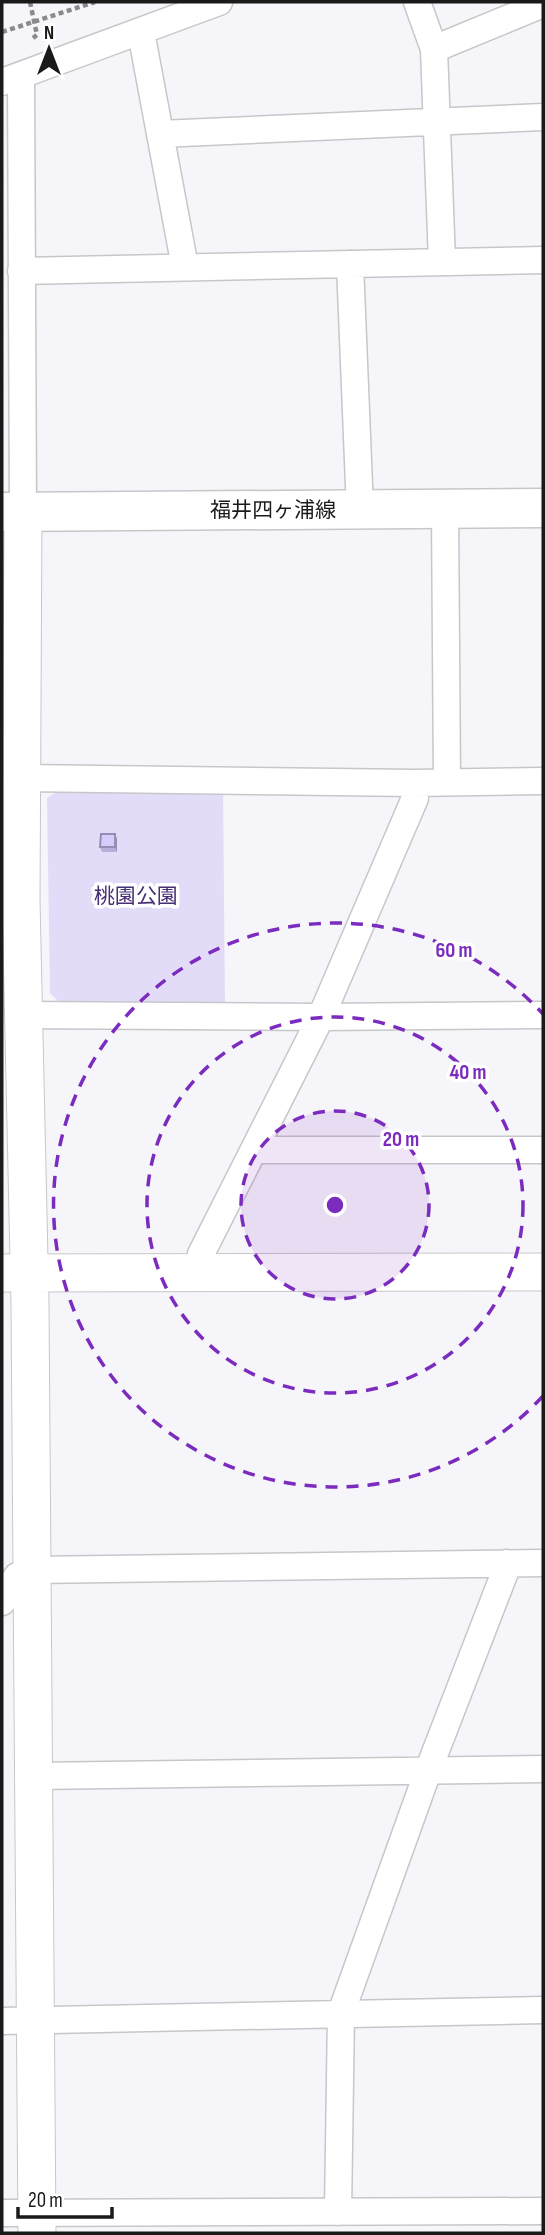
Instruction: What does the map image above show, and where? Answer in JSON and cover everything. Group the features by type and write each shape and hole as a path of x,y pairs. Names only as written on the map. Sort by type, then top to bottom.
{"main road":[{"name":"福井四ヶ浦線","path":"12,512 543,508"}],"street":[{"path":"219,2 11,79 21,271 12,512 11,660 22,778 11,900 22,1014 15,1273 32,1570 33,1776 19,2021 25,2220 338,2212 543,2211"},
{"path":"416,2 435,49 442,262"},
{"path":"435,49 543,4"},
{"path":"141,32 185,268"},
{"path":"160,134 543,117"},
{"path":"21,271 543,260"},
{"path":"350,264 360,510"},
{"path":"445,510 447,782"},
{"path":"22,778 414,783 543,781"},
{"path":"201,1273 201,1254 321,1017 415,798 414,783"},
{"path":"22,1014 321,1017 543,1015"},
{"path":"256,1147 263,1150 543,1150"},
{"path":"15,1273 543,1272"},
{"path":"338,2212 341,2013 428,1771 505,1572 506,1563"},
{"path":"2,1602 16,1576 32,1570 543,1563"},
{"path":"33,1776 543,1769"},
{"path":"19,2021 543,2010"}],"path":[{"path":"30,2 33,21"},
{"path":"2,32 95,2"}],"green space":[{"name":"桃園公園","path":"223,788 225,1008 63,1006 50,993 47,798 56,792"}],"building":[{"path":"101,834 115,834 115,847 100,847"}]}
